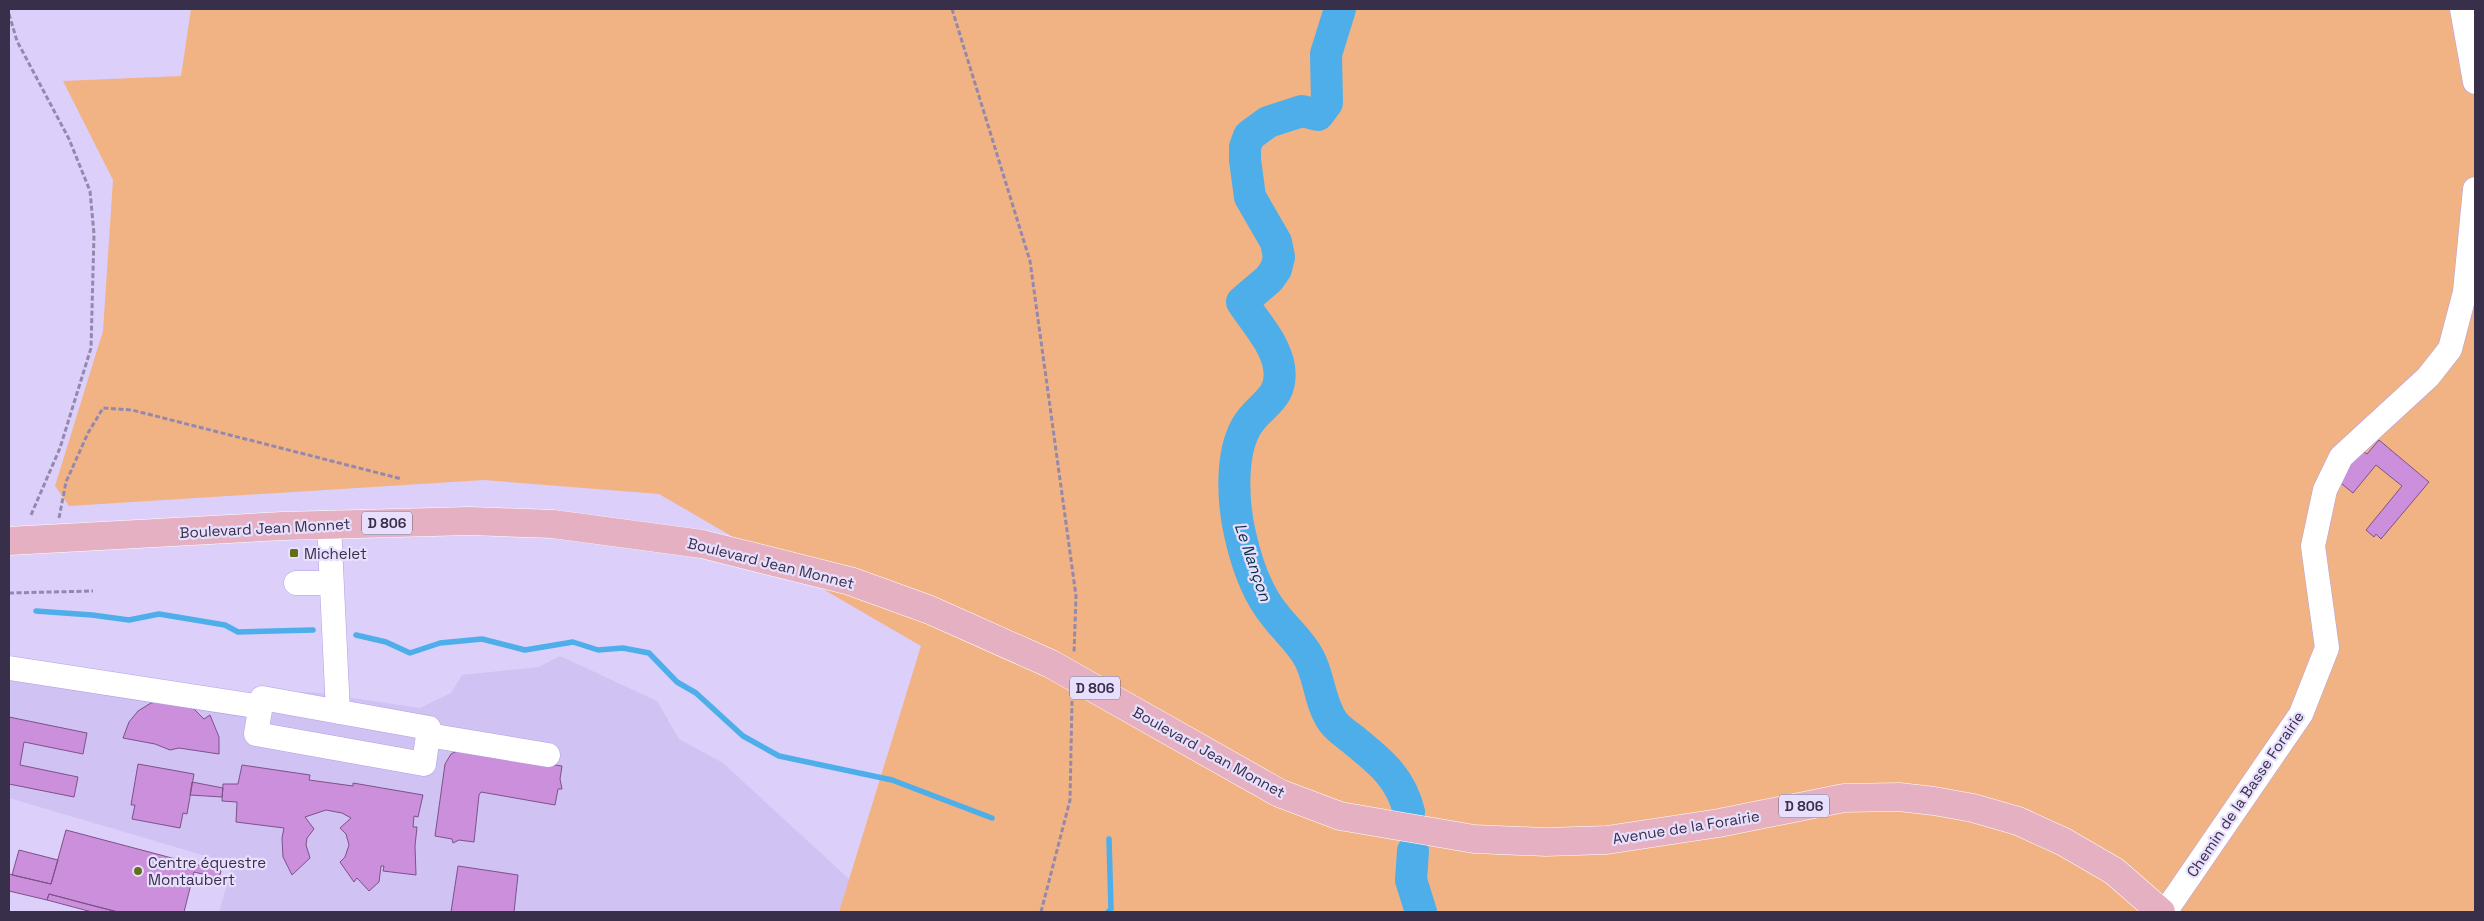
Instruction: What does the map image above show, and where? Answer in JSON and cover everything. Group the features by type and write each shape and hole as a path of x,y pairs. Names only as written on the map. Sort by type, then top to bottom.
{"main road":[{"name":"Boulevard Jean Monnet","path":"9,541 329,525 470,521 553,524 702,544 850,581 930,610 1073,676 1279,793 1340,816 1420,831"},
{"name":"Avenue de la Forairie","path":"1420,831 1474,839 1546,842 1607,840 1719,823 1844,798 1899,797 1973,808 2018,821 2064,842 2114,871 2161,912"}],"street":[{"path":"2462,9 2475,82"},
{"name":"Chemin de la Basse Forairie","path":"2165,912 2301,714 2327,648 2313,546 2325,490 2341,457 2428,377 2450,348 2465,292 2475,189"},
{"path":"329,525 338,712"},
{"path":"296,584 331,583"},
{"path":"9,668 260,707"},
{"path":"262,698 338,712 429,728 424,764 256,734 262,698"},
{"path":"428,735 548,755"}],"path":[{"path":"952,9 1030,260 1076,596 1070,800 1041,912"},
{"path":"9,14 17,41 69,139 90,191 94,234 91,348 60,448 31,515"},
{"path":"55,538 66,482 88,434 103,408 132,410 402,479"},
{"path":"9,593 93,591"}],"shaded area":[{"path":"191,9 2475,9 2475,912 839,912 921,646 659,494 484,480 69,506 55,486 103,331 113,180 63,81 181,76"},
{"path":"560,656 657,701 679,739 723,763 861,890 850,912 219,912 233,864 9,798 9,664 172,693 312,692 420,708 451,693 462,675 539,667"}],"building":[{"path":"2379,440 2429,482 2381,539 2376,534 2374,537 2366,530 2402,486 2376,465 2353,493 2337,480 2361,450 2367,454"},
{"path":"166,700 194,709 204,719 210,715 219,737 219,754 179,748 170,750 155,744 123,738 129,722 138,711 151,703"},
{"path":"9,717 87,733 83,754 24,742 20,765 78,777 74,797 9,784"},
{"path":"459,750 562,766 560,779 562,789 558,789 555,805 481,792 479,795 474,842 459,840 453,843 452,839 435,836 445,764 451,754"},
{"path":"138,764 194,774 187,814 183,813 180,828 132,819 135,805 131,805"},
{"path":"242,765 310,775 309,780 353,786 353,783 423,795 418,817 414,816 413,827 417,827 415,846 416,875 383,871 384,866 381,866 379,882 369,891 357,878 354,882 340,862 345,857 349,845 346,834 340,828 351,818 342,813 326,810 305,817 314,829 307,838 306,845 310,858 292,875 283,857 282,838 284,828 236,822 237,802 222,801 223,784 238,784"},
{"path":"192,782 223,788 222,797 190,795"},
{"name":"Centre équestre Montaubert","path":"66,830 221,871 219,878 194,872 184,912 118,912 49,894 47,900 9,891 9,874 51,884"},
{"path":"19,850 58,860 51,884 12,875"},
{"path":"458,866 518,875 514,912 451,912"},
{"path":"49,894 118,912 92,912 47,900"}],"waterway":[{"name":"Le Nançon","path":"1340,9 1326,54 1327,103 1318,115 1302,111 1268,122 1249,136 1245,147 1250,197 1276,242 1279,257 1276,269 1269,279 1242,302 1264,333 1273,350 1277,358 1280,378 1274,394 1251,419 1241,439 1235,465 1236,508 1242,544 1257,587 1278,620 1302,646 1309,658 1328,714 1338,728 1374,757 1389,772 1401,790 1409,812"},
{"path":"36,611 129,620 159,614 225,625 238,632 313,630"},
{"path":"356,635 386,642 410,653 440,643 482,639 525,650 573,642 598,650 623,648 649,653 677,682 696,693 743,736 779,756 892,780 992,818"},
{"path":"1108,912 1111,909 1109,839"},
{"name":"Le Nançon","path":"1413,851 1411,880 1421,912"}],"place":[{"name":"Michelet","path":"294,553"},
{"name":"Centre équestre Montaubert","path":"138,871"}]}
